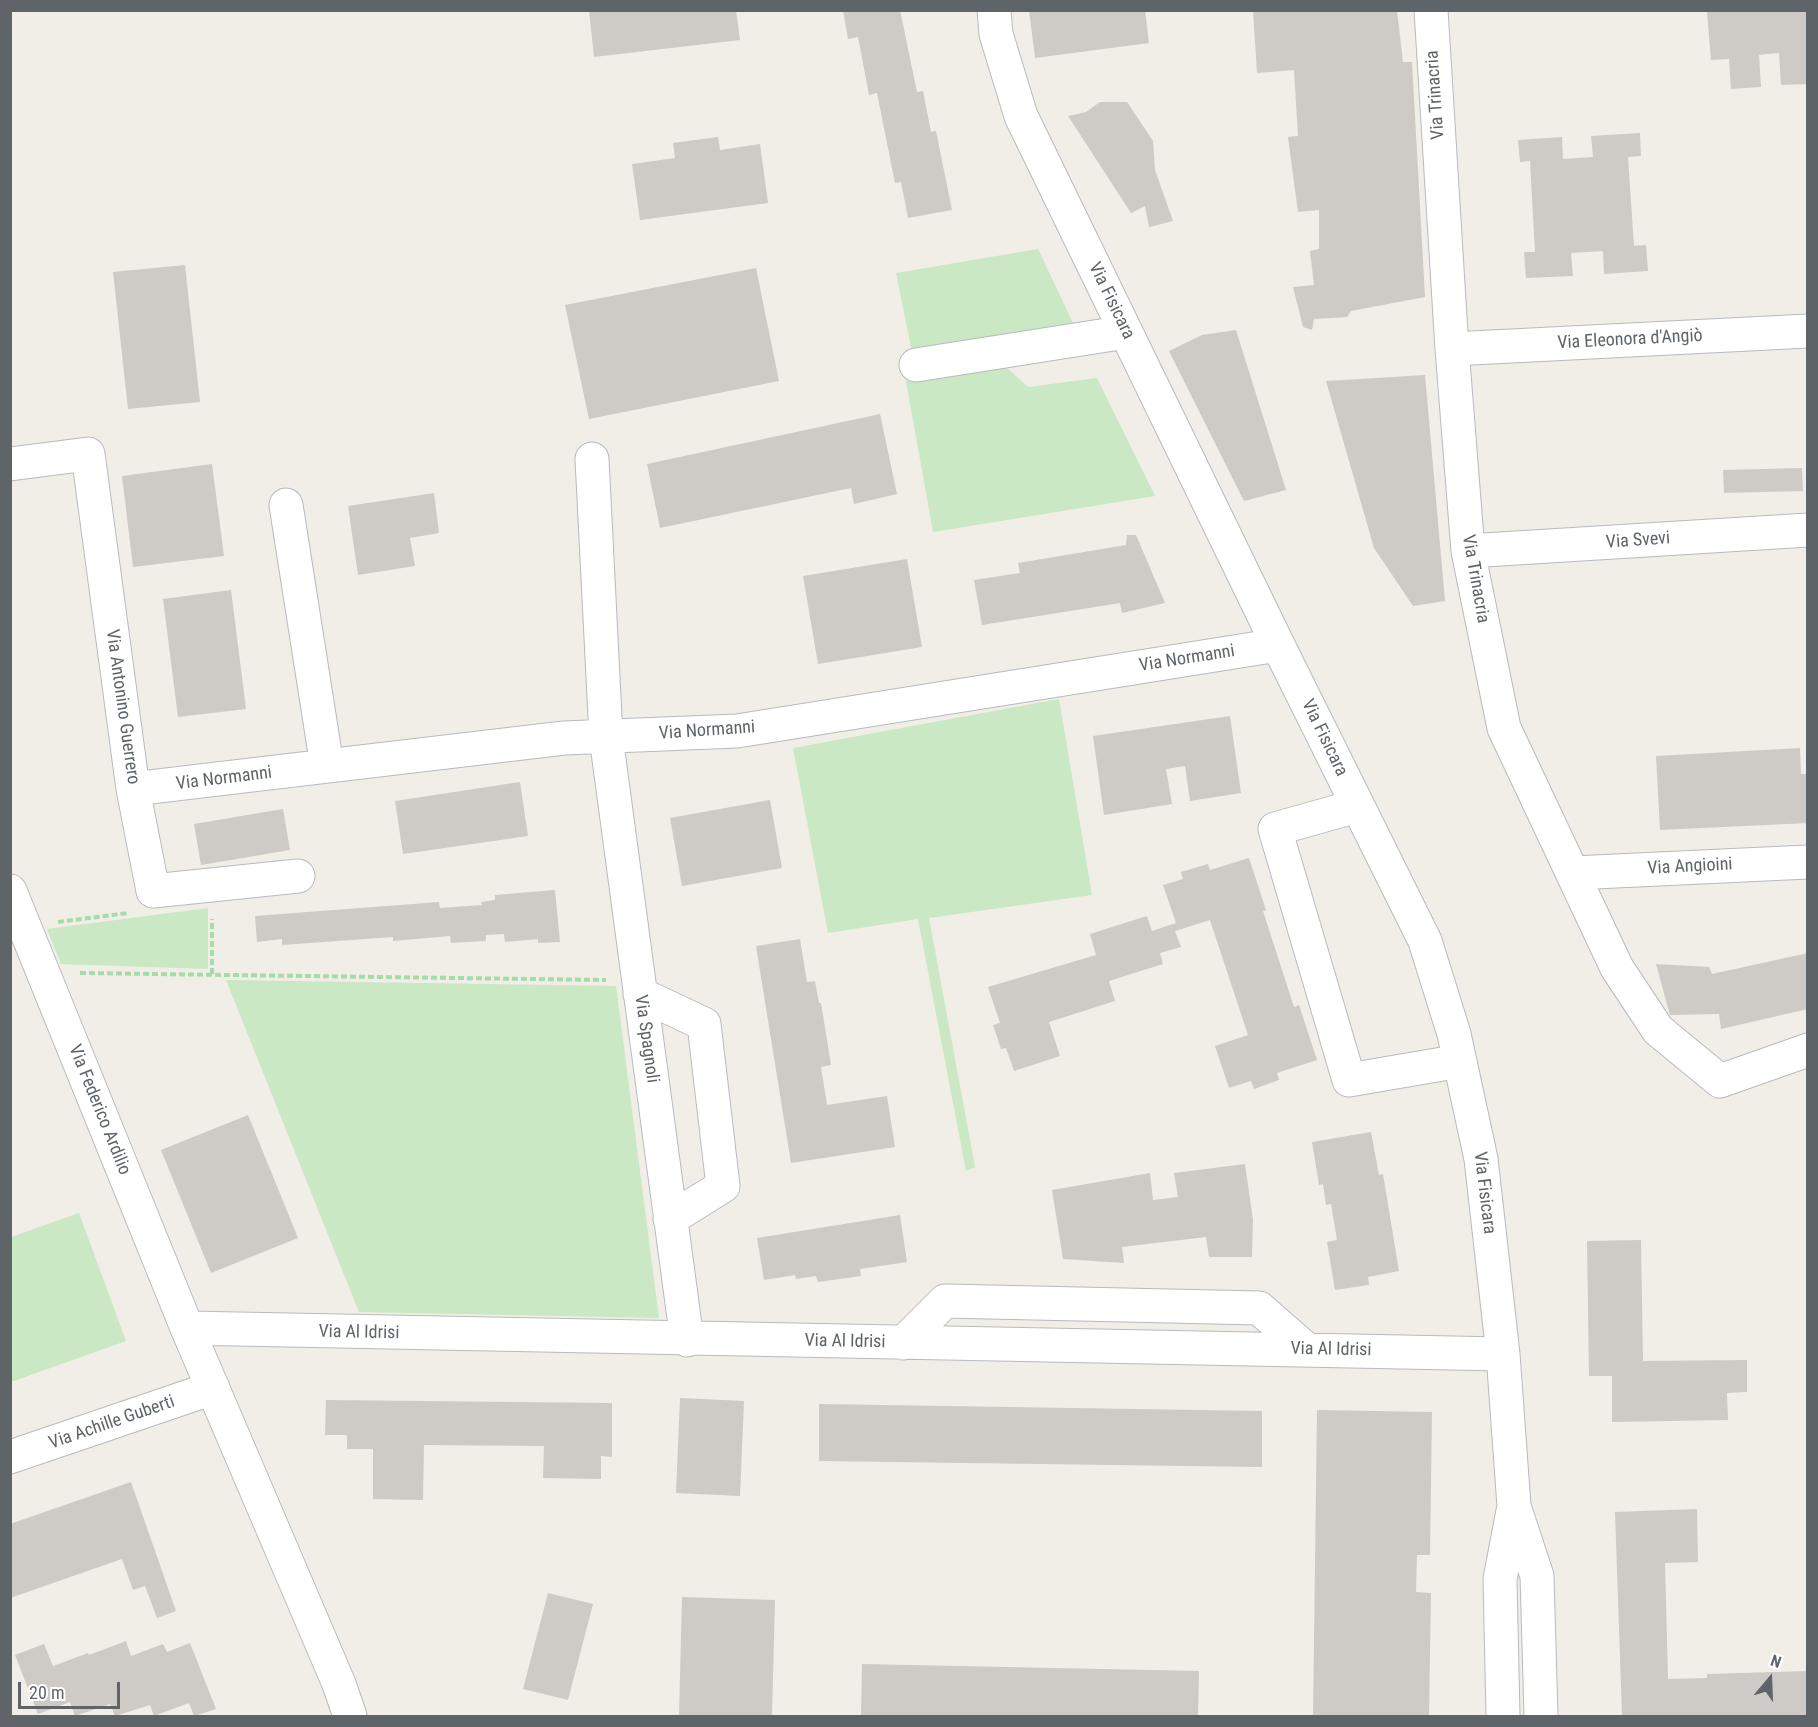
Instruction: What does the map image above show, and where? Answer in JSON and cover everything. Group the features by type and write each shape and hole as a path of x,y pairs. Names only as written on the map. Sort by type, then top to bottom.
{"street":[{"name":"Via Fisicara","path":"994,10 996,34 1021,116 1278,645 1425,941 1454,1034 1481,1160 1503,1354 1514,1506"},
{"name":"Via Trinacria","path":"1431,10 1452,349 1468,551 1504,728 1617,968 1658,1030 1720,1081 1808,1050"},
{"name":"Via Eleonora d'Angiò","path":"1452,349 1808,331"},
{"path":"916,365 1126,332"},
{"name":"Via Antonino Guerrero","path":"10,464 88,454 133,789 153,891 298,876"},
{"name":"Via Spagnoli","path":"592,459 606,737 687,1340"},
{"path":"286,505 327,766"},
{"name":"Via Svevi","path":"1468,551 1808,530"},
{"name":"Via Normanni","path":"133,789 564,738 737,731 1278,645"},
{"path":"1357,806 1275,829 1349,1080 1460,1061"},
{"name":"Via Angioini","path":"1573,873 1808,862"},
{"name":"Via Federico Ardilio","path":"10,891 30,960 339,1684 350,1716"},
{"path":"639,987 704,1024 723,1186 670,1218"},
{"path":"903,1343 945,1301 1259,1308 1307,1350"},
{"name":"Via Al Idrisi","path":"187,1328 687,1340 1503,1354"},
{"name":"Via Achille Guberti","path":"10,1457 213,1388"},
{"path":"1503,1716 1500,1579 1514,1506"},
{"path":"1514,1506 1537,1576 1541,1716"}],"path":[{"path":"30,960 639,987"}],"green space":[{"path":"1038,249 1074,325 912,352 896,273"},
{"path":"1006,367 1028,387 1097,378 1155,496 933,532 906,381"},
{"path":"1059,699 1092,895 929,918 975,1167 966,1171 918,919 828,933 793,748"},
{"path":"208,908 208,969 61,964 47,929"},
{"path":"226,980 616,986 659,1318 359,1312"},
{"path":"79,1213 126,1341 11,1382 11,1237"}],"building":[{"path":"589,10 736,10 740,40 594,57"},
{"path":"843,10 900,10 917,92 923,91 931,132 936,131 952,210 908,218 901,182 895,183 877,93 869,95 858,37 848,39"},
{"path":"1029,10 1145,10 1149,43 1035,58"},
{"path":"1253,10 1397,10 1403,62 1412,62 1425,297 1351,311 1347,317 1314,319 1312,330 1303,327 1293,287 1314,285 1310,251 1319,249 1319,210 1298,212 1288,137 1298,136 1294,70 1257,73"},
{"path":"1808,10 1808,84 1781,85 1779,53 1759,55 1761,87 1731,89 1729,59 1711,60 1707,12"},
{"path":"1100,102 1127,102 1153,141 1155,170 1173,221 1149,227 1145,206 1131,213 1068,116 1086,112"},
{"path":"1640,133 1641,156 1628,157 1634,246 1646,245 1648,271 1604,274 1603,251 1571,253 1573,276 1526,278 1524,252 1535,252 1530,161 1520,162 1518,140 1562,137 1563,159 1593,157 1591,136"},
{"path":"718,137 720,150 760,144 768,203 640,220 632,164 675,158 673,143"},
{"path":"185,265 200,402 128,409 113,272"},
{"path":"756,268 779,381 589,419 565,305"},
{"path":"1236,330 1286,490 1244,501 1169,351 1202,335"},
{"path":"1425,375 1445,601 1413,606 1374,548 1326,381"},
{"path":"880,414 897,494 854,504 851,488 660,528 647,464"},
{"path":"212,464 224,556 133,567 122,476"},
{"path":"1802,468 1803,491 1724,493 1723,470"},
{"path":"434,493 439,533 410,538 415,566 358,575 348,506"},
{"path":"1127,535 1136,535 1165,603 1122,613 1120,603 982,625 974,580 1020,573 1018,563 1126,545"},
{"path":"907,559 922,647 818,664 803,576"},
{"path":"231,590 246,709 178,717 163,599"},
{"path":"1230,716 1241,793 1190,801 1185,766 1166,769 1172,804 1104,815 1093,736"},
{"path":"1800,748 1801,774 1808,774 1808,823 1660,830 1656,756"},
{"path":"520,782 528,836 403,854 395,801"},
{"path":"770,800 782,868 682,886 670,818"},
{"path":"283,809 290,850 201,865 194,824"},
{"path":"1249,858 1266,910 1263,911 1294,1007 1299,1005 1317,1060 1277,1073 1279,1080 1254,1089 1251,1081 1229,1088 1215,1046 1248,1035 1210,920 1175,931 1181,947 1160,953 1163,964 1109,981 1115,1001 1049,1022 1060,1056 1014,1071 1006,1048 1001,1049 993,1025 1000,1023 988,987 1096,955 1090,934 1147,916 1152,931 1176,923 1163,885 1183,879 1181,872 1208,864 1210,870"},
{"path":"555,890 560,942 538,943 538,939 505,942 504,934 486,935 486,941 451,943 450,936 393,941 393,937 282,945 282,939 257,942 255,916 439,902 440,908 482,905 481,902 495,900 495,895"},
{"path":"800,939 807,982 815,981 819,1003 821,1003 831,1065 821,1067 827,1105 887,1096 895,1147 791,1163 756,946"},
{"path":"1808,953 1808,1009 1721,1029 1719,1014 1670,1015 1656,964 1709,967 1712,974"},
{"path":"248,1115 298,1238 211,1273 161,1150"},
{"path":"1371,1132 1379,1175 1383,1174 1399,1271 1368,1277 1369,1285 1335,1290 1327,1242 1337,1240 1331,1204 1326,1205 1323,1184 1319,1185 1312,1142"},
{"path":"1245,1164 1253,1220 1252,1257 1209,1257 1206,1237 1122,1247 1124,1263 1063,1259 1052,1190 1150,1173 1153,1200 1178,1197 1174,1173"},
{"path":"900,1215 907,1262 860,1269 861,1276 818,1282 816,1276 796,1279 795,1275 764,1280 757,1238"},
{"path":"1641,1240 1643,1361 1747,1360 1747,1392 1727,1393 1728,1420 1612,1422 1612,1376 1589,1376 1587,1241"},
{"path":"680,1398 744,1401 740,1496 676,1493"},
{"path":"326,1400 612,1403 612,1457 601,1456 601,1479 543,1478 544,1446 424,1445 423,1500 373,1499 373,1449 347,1449 347,1435 325,1435"},
{"path":"819,1404 1262,1411 1262,1467 819,1461"},
{"path":"1317,1410 1432,1412 1430,1555 1417,1555 1416,1592 1431,1593 1429,1716 1313,1716"},
{"path":"131,1482 176,1611 157,1618 145,1586 133,1590 122,1559 10,1598 10,1524"},
{"path":"1697,1509 1698,1562 1665,1563 1668,1679 1707,1678 1707,1674 1808,1671 1808,1716 1622,1716 1615,1512"},
{"path":"548,1593 593,1604 568,1700 523,1689"},
{"path":"682,1597 775,1600 772,1716 679,1716"},
{"path":"126,1641 131,1656 163,1644 167,1652 190,1643 216,1709 194,1716 189,1703 154,1716 150,1705 115,1716 110,1704 75,1716 70,1702 38,1714 15,1655 44,1644 53,1666"},
{"path":"862,1664 1199,1671 1198,1716 861,1716"}]}
